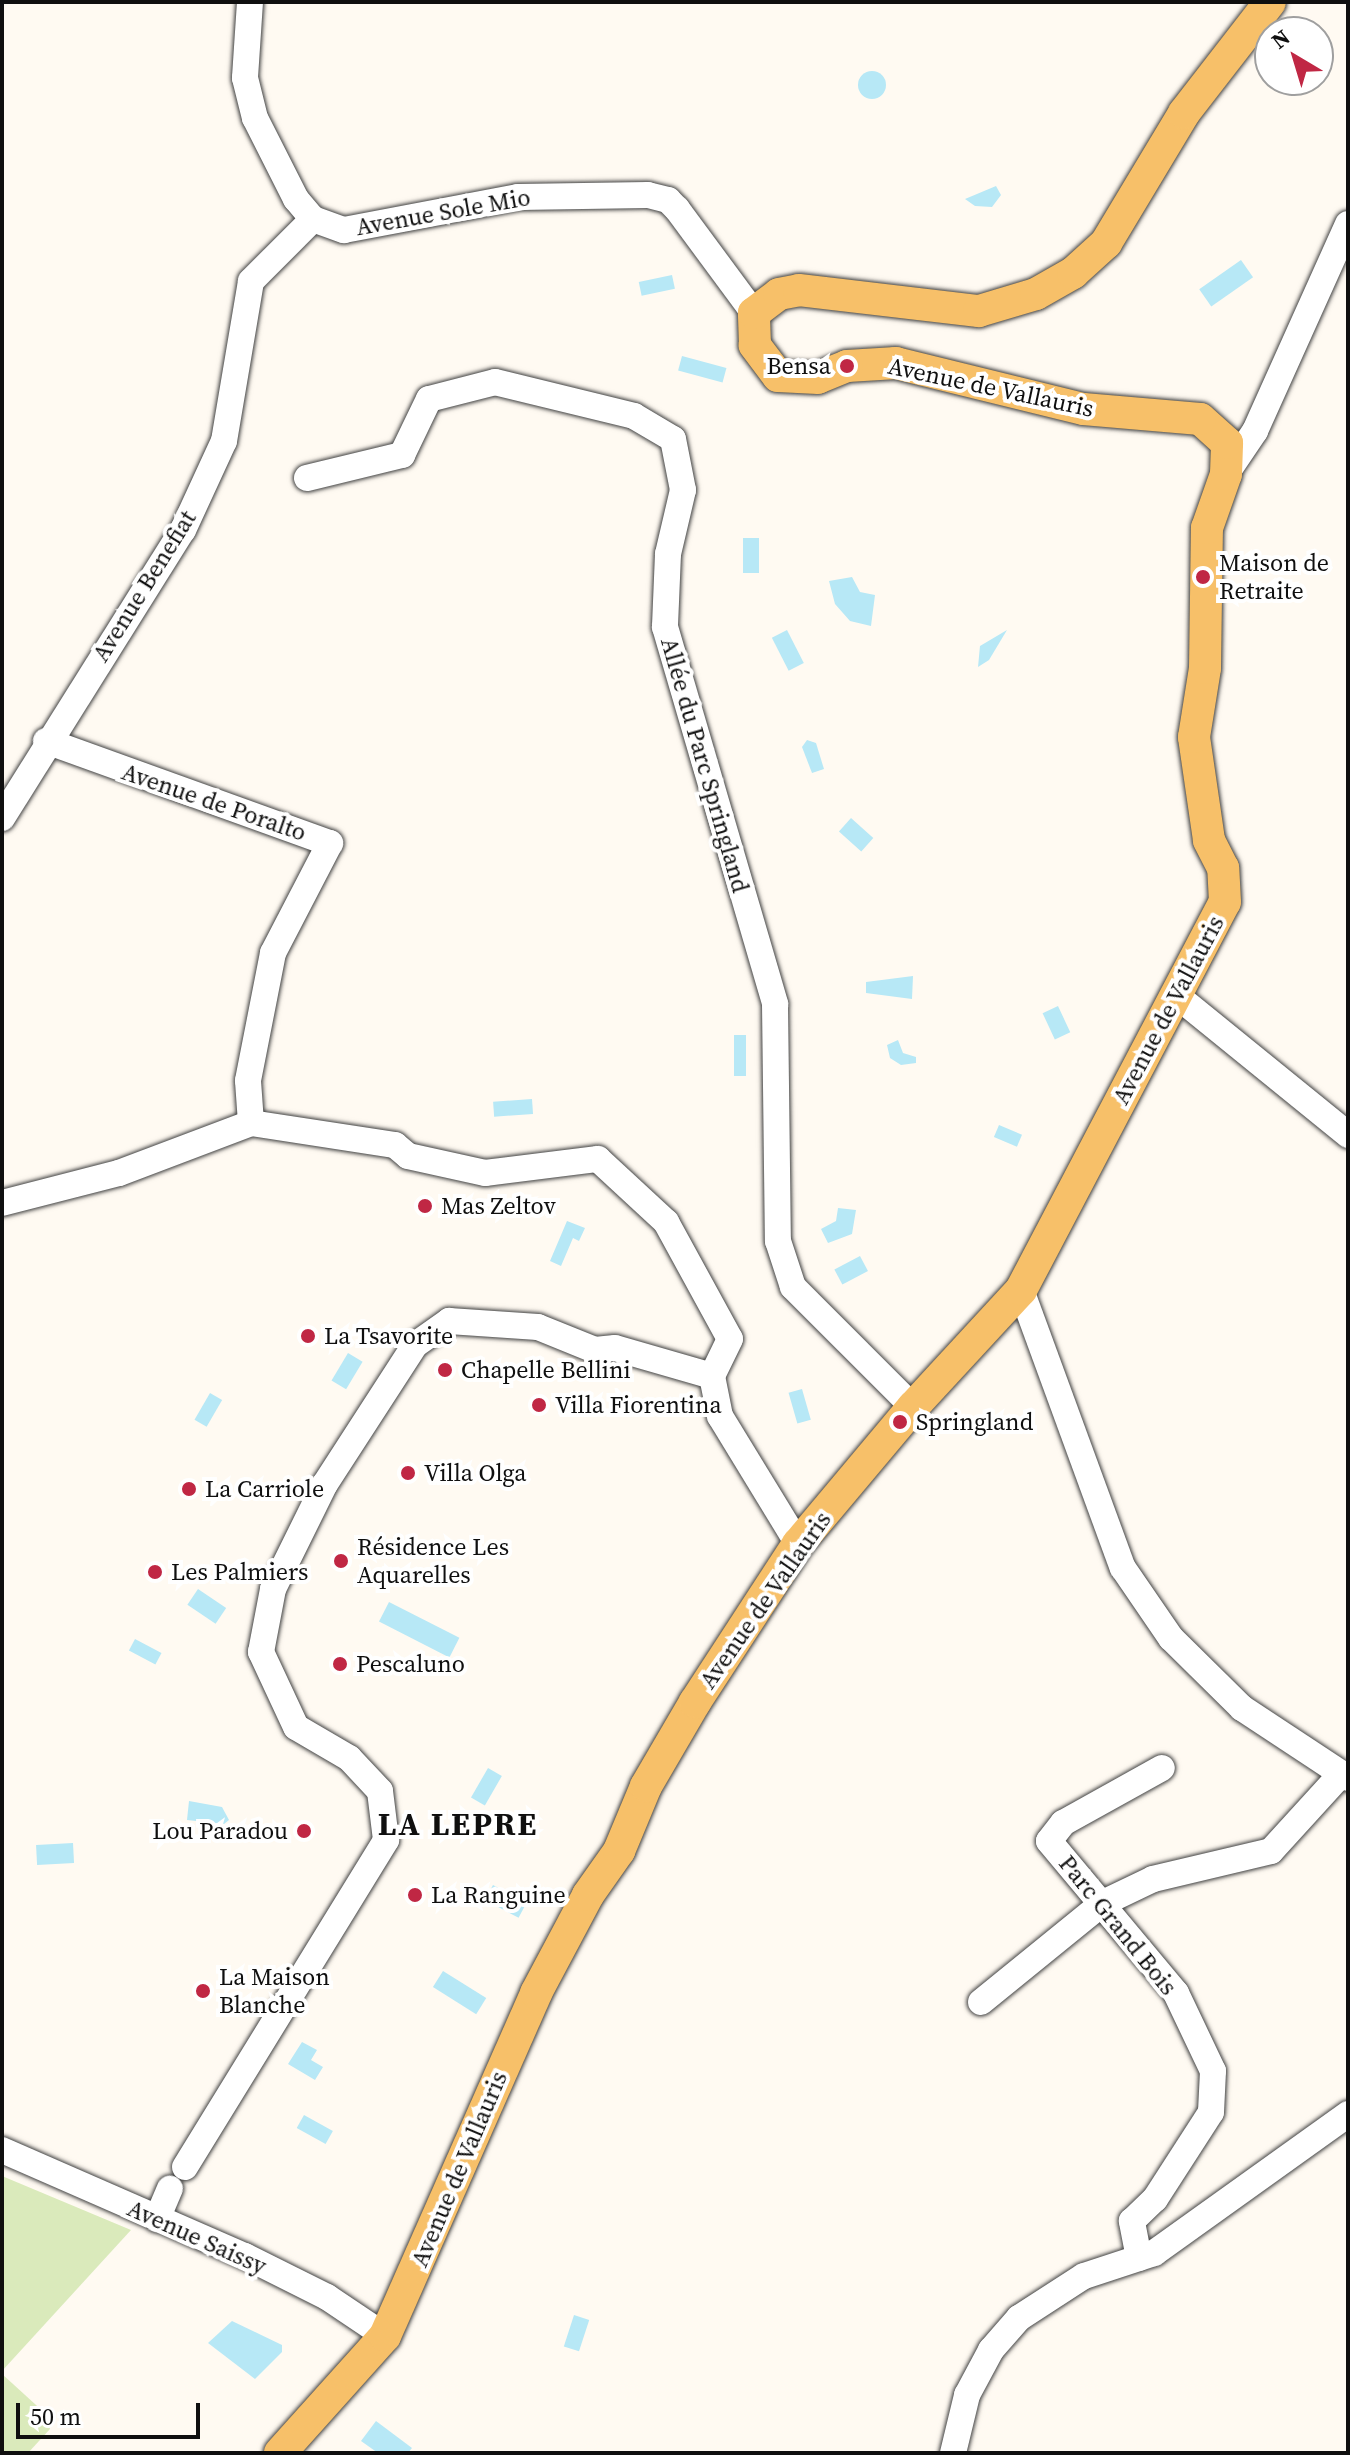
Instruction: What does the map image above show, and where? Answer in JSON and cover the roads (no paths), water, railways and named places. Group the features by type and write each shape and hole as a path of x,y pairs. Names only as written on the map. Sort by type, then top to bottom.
{"main road":[{"path":"754,313 779,294 799,290 979,311 1036,294 1073,273 1106,243 1184,113 1270,2"},
{"name":"Avenue de Vallauris","path":"280,2453 385,2336 566,1934 619,1851 646,1786 688,1713 798,1544 913,1407 1021,1290 1225,902 1223,868 1209,840 1194,737 1205,668 1202,613 1207,528 1226,474 1227,443 1200,419 1083,409 896,363 847,366 818,378 778,376 755,345 754,313"}],"street":[{"path":"250,2 245,78 255,118 296,199 313,219"},
{"name":"Avenue Sole Mio","path":"313,219 344,230 518,197 648,195 668,200 677,209 754,313"},
{"name":"Avenue Benefiat","path":"2,818 46,741 183,530 224,441 251,281 313,219"},
{"path":"1226,474 1255,431 1348,224"},
{"name":"Allée du Parc Springland","path":"307,478 402,455 429,399 495,382 634,416 673,439 683,490 668,554 665,627 775,1004 778,1241 793,1287 913,1407"},
{"name":"Avenue de Poralto","path":"46,741 330,843 273,953 248,1081 251,1123"},
{"path":"1176,995 1348,1135"},
{"path":"2,1203 119,1173 251,1123 395,1145 408,1156 485,1173 598,1159 666,1222 730,1339 712,1376 720,1416 798,1544"},
{"path":"981,2002 1103,1903 1153,1879 1271,1851 1341,1780 1242,1708 1171,1638 1123,1568 1021,1290"},
{"path":"185,2167 386,1840 380,1791 349,1758 296,1727 261,1652 273,1589 318,1497 415,1345 449,1321 538,1327 595,1350 615,1348 712,1376"},
{"name":"Parc Grand Bois","path":"1139,2258 1132,2221 1155,2199 1211,2112 1213,2071 1176,1993 1049,1841 1063,1823 1162,1768"},
{"path":"953,2453 967,2395 991,2350 1019,2318 1084,2276 1154,2253 1348,2114"},
{"name":"Avenue Saissy","path":"2,2150 327,2297 385,2336"},
{"path":"157,2219 170,2189"}],"water":[{"path":"872,71 882,75 886,85 882,95 872,99 862,95 858,85 862,75"},
{"path":"996,186 1001,195 992,207 975,206 965,199"},
{"path":"1241,260 1253,277 1211,306 1199,289"},
{"path":"672,275 675,289 642,296 639,282"},
{"path":"682,356 726,368 723,382 678,370"},
{"path":"743,538 759,538 759,573 743,573"},
{"path":"852,577 860,592 875,595 871,626 850,621 835,604 829,581"},
{"path":"787,630 804,663 789,671 772,638"},
{"path":"1007,630 989,660 978,667 980,646"},
{"path":"807,740 816,743 824,769 812,773 802,747"},
{"path":"851,818 873,838 861,851 839,831"},
{"path":"913,976 912,999 866,993 866,982"},
{"path":"1058,1006 1070,1032 1055,1039 1043,1013"},
{"path":"734,1035 746,1035 746,1076 734,1076"},
{"path":"898,1040 903,1053 916,1057 916,1063 901,1065 890,1058 887,1045"},
{"path":"532,1099 533,1114 494,1117 493,1102"},
{"path":"999,1125 1022,1135 1017,1147 994,1137"},
{"path":"838,1208 856,1210 852,1234 828,1243 821,1229 836,1221"},
{"path":"567,1221 585,1228 579,1241 573,1238 561,1266 550,1261"},
{"path":"860,1256 868,1271 842,1285 834,1270"},
{"path":"348,1353 363,1362 346,1389 332,1380"},
{"path":"802,1389 811,1420 797,1424 789,1393"},
{"path":"210,1393 222,1400 207,1427 194,1420"},
{"path":"198,1589 226,1608 216,1624 187,1605"},
{"path":"389,1602 459,1638 449,1657 379,1622"},
{"path":"135,1639 161,1653 155,1665 129,1650"},
{"path":"488,1768 502,1776 485,1805 471,1797"},
{"path":"189,1801 222,1807 229,1820 224,1824 187,1820"},
{"path":"73,1843 74,1863 37,1865 36,1845"},
{"path":"493,1885 527,1903 519,1918 485,1900"},
{"path":"443,1971 486,1998 476,2014 433,1987"},
{"path":"302,2042 317,2050 311,2060 323,2067 315,2080 288,2064"},
{"path":"304,2115 333,2131 326,2144 297,2128"},
{"path":"574,2315 589,2320 579,2351 564,2346"},
{"path":"232,2321 282,2345 282,2352 255,2379 208,2343"},
{"path":"376,2421 412,2448 408,2453 378,2453 361,2441"}],"place":[{"name":"Bensa","path":"847,366"},
{"name":"Maison de Retraite","path":"1203,577"},
{"name":"Mas Zeltov","path":"425,1206"},
{"name":"La Tsavorite","path":"308,1336"},
{"name":"Chapelle Bellini","path":"445,1370"},
{"name":"Villa Fiorentina","path":"539,1405"},
{"name":"Springland","path":"900,1422"},
{"name":"Villa Olga","path":"408,1473"},
{"name":"La Carriole","path":"189,1489"},
{"name":"Résidence Les Aquarelles","path":"341,1561"},
{"name":"Les Palmiers","path":"155,1572"},
{"name":"Pescaluno","path":"340,1664"},
{"name":"Lou Paradou","path":"304,1831"},
{"name":"La Ranguine","path":"415,1895"},
{"name":"La Maison Blanche","path":"203,1991"}],"district":[{"name":"LA LEPRE","path":"458,1824"}]}
